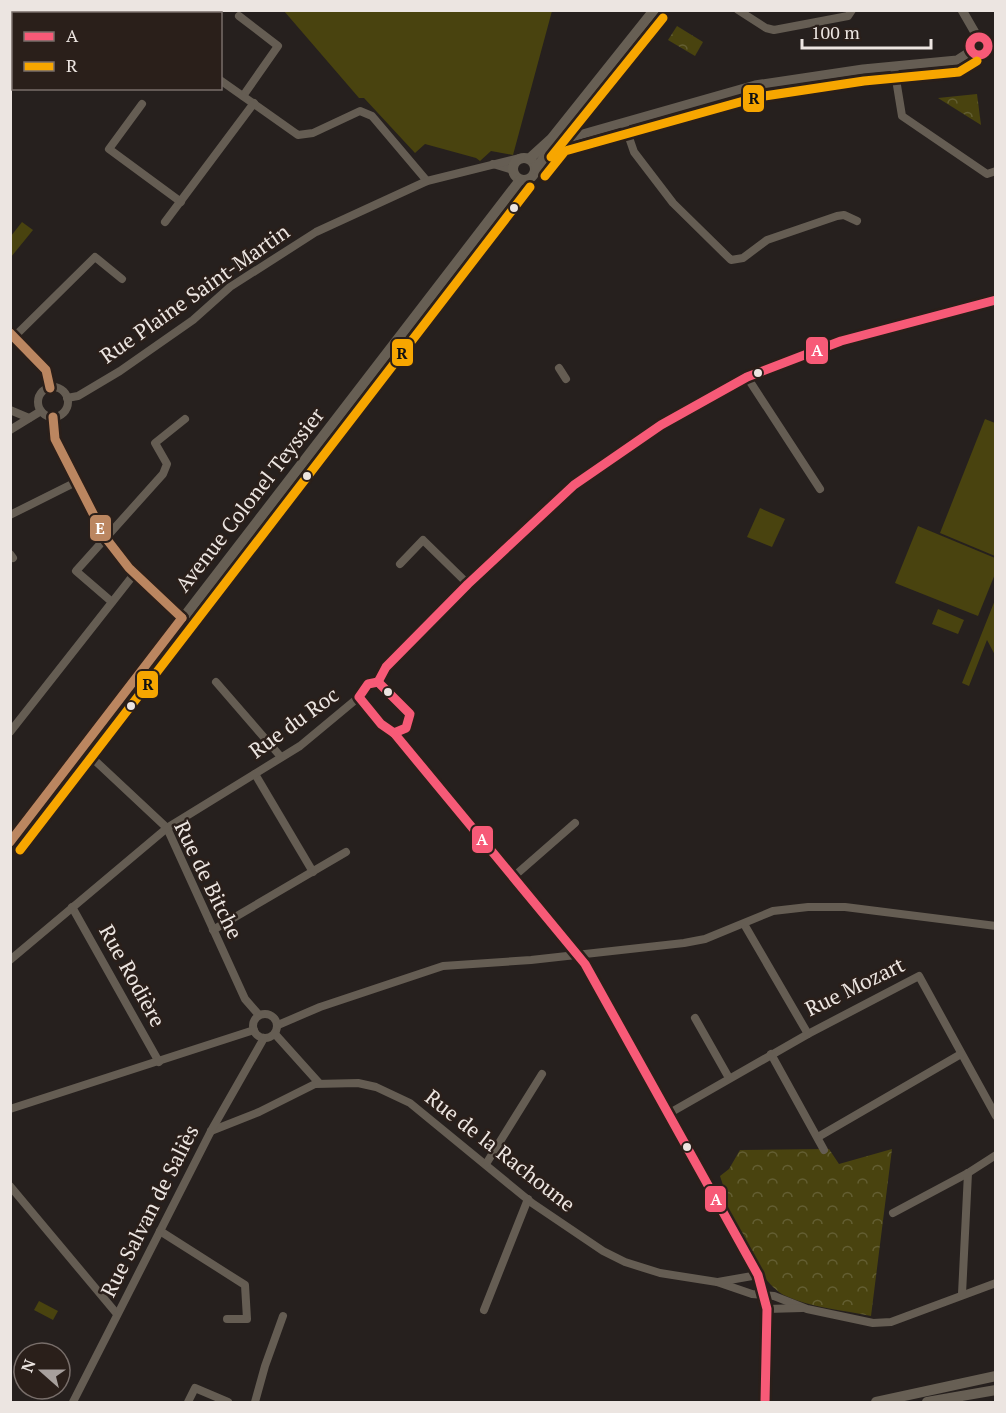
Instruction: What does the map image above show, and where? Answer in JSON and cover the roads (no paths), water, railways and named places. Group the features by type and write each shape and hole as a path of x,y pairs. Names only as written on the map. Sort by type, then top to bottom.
{"main road":[{"path":"565,121 558,141 531,178 520,180 513,170 515,163 537,154 654,10"},
{"path":"524,159 536,169"},
{"name":"Avenue Colonel Teyssier","path":"10,843 520,180"},
{"path":"876,1402 996,1376"},
{"path":"927,1402 996,1390"}],"street":[{"path":"738,10 766,28 774,30 848,16 852,10"},
{"path":"962,10 977,36 992,45 982,54"},
{"path":"239,16 278,46 243,96"},
{"path":"971,51 970,42 977,36"},
{"path":"971,51 976,54 996,55"},
{"path":"558,141 754,86 957,60 971,51"},
{"path":"894,67 902,116 987,174 996,171"},
{"path":"222,81 298,135 313,133 360,111 372,116 427,181"},
{"path":"165,222 254,103"},
{"path":"142,104 109,148 181,202"},
{"path":"624,123 634,152 673,203 731,260 743,258 767,240 837,216 844,215 857,220"},
{"name":"Rue Plaine Saint-Martin","path":"67,398 78,396 120,371 193,320 230,287 273,257 316,232 427,181 491,164 524,159"},
{"path":"491,164 513,170"},
{"path":"50,388 46,370 13,334 95,256 122,279"},
{"name":"Rue du Roc","path":"10,960 167,828 281,758 326,726 359,697 368,684 378,682 386,667 468,584 574,485 661,425 747,377 841,341 996,300"},
{"path":"559,368 566,379"},
{"path":"747,377 820,489"},
{"path":"41,411 39,397 50,388 59,389 67,398 65,411 53,417"},
{"path":"10,410 29,418"},
{"path":"41,411 53,417"},
{"path":"10,430 41,411"},
{"path":"53,417 55,439 105,537 135,573 182,618"},
{"path":"112,602 76,571 167,469 164,456 155,443 185,419"},
{"path":"10,515 76,482"},
{"path":"400,564 423,540 468,584"},
{"path":"10,732 135,573"},
{"path":"216,682 281,758"},
{"path":"378,682 410,714 410,721 406,728 394,733"},
{"path":"359,697 381,724 394,733 419,767 578,955 758,1275 767,1310 765,1402"},
{"name":"Rue de Bitche","path":"81,750 89,754 167,828 245,999 259,1015"},
{"path":"255,774 313,872"},
{"path":"512,878 575,823"},
{"path":"213,930 346,852"},
{"name":"Rue Rodière","path":"72,907 159,1062"},
{"path":"275,1034 278,1025 320,1007 444,966 684,944 705,939 773,911 808,907 844,908 996,926"},
{"name":"Rue Mozart","path":"744,924 808,1034 919,976 996,1116"},
{"path":"254,1030 254,1022 259,1015 271,1015 278,1025"},
{"path":"695,1018 729,1078"},
{"path":"10,1109 254,1030"},
{"path":"254,1030 264,1038 275,1034"},
{"path":"212,1131 319,1083 275,1034"},
{"path":"668,1114 808,1034"},
{"name":"Rue Salvan de Saliès","path":"73,1402 212,1131 264,1038"},
{"path":"771,1054 824,1150"},
{"path":"818,1137 961,1054"},
{"path":"486,1164 542,1074"},
{"name":"Rue de la Rachoune","path":"319,1083 358,1083 376,1087 410,1103 528,1199 603,1251 625,1262 660,1273 717,1282 735,1290 784,1299 807,1309 873,1323 891,1322 996,1283"},
{"path":"893,1213 968,1173 996,1155"},
{"path":"962,1294 968,1173"},
{"path":"10,1186 117,1314"},
{"path":"484,1310 528,1199"},
{"path":"160,1231 246,1285 247,1319 227,1319"},
{"name":"Rue de la Rachoune","path":"717,1282 758,1275"},
{"path":"767,1310 807,1309"},
{"path":"255,1402 283,1316"},
{"path":"188,1402 195,1388 228,1402"}]}
